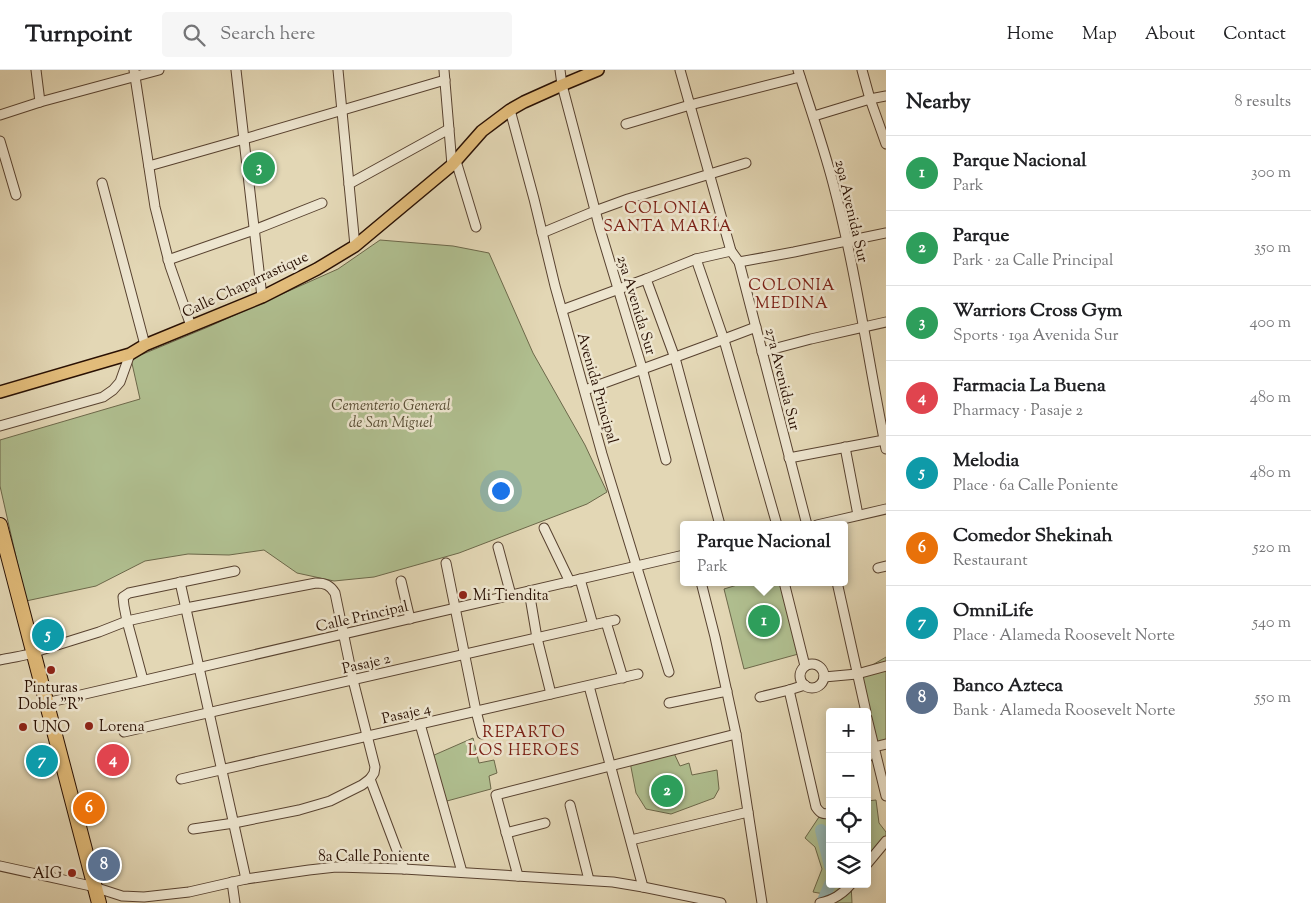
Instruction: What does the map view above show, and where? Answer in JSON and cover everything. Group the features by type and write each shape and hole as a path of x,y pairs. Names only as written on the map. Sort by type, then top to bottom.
{"highway":[{"path":"0,526 66,798 99,903"},
{"path":"0,548 46,702 93,887 94,903"}],"main road":[{"name":"Calle Chaparrastique","path":"0,392 130,354 145,345 262,297 317,269 355,246 454,163 482,130 510,110 598,70"}],"street":[{"path":"36,70 40,102"},
{"path":"0,115 135,74 159,70"},
{"path":"236,70 262,297"},
{"path":"338,70 355,246"},
{"name":"25a Avenida Sur","path":"560,70 562,85 595,211 642,368 666,460"},
{"name":"27a Avenida Sur","path":"680,70 731,251 739,262 806,521"},
{"path":"862,70 886,144"},
{"path":"626,124 799,73"},
{"name":"29a Avenida Sur","path":"799,73 814,116 833,183 882,414 885,444"},
{"path":"135,74 155,207 168,260 191,326"},
{"path":"149,166 342,109 445,75 449,129 454,163 476,227"},
{"path":"814,116 870,98 886,96"},
{"name":"Avenida Principal","path":"510,110 562,310 607,471 669,672"},
{"path":"349,184 449,129"},
{"path":"0,141 16,196"},
{"path":"542,233 628,199 746,163"},
{"path":"102,184 145,345"},
{"path":"168,260 254,230 322,203"},
{"path":"739,262 886,233"},
{"path":"562,310 696,259 731,251"},
{"path":"696,259 724,340 776,521"},
{"path":"646,279 675,358 719,521"},
{"path":"762,352 886,322"},
{"path":"585,390 756,327"},
{"path":"0,426 103,397 120,382 130,354"},
{"path":"789,458 845,447 885,444"},
{"path":"845,447 858,515"},
{"path":"833,521 886,509"},
{"path":"544,528 570,582"},
{"path":"498,547 511,595"},
{"name":"Calle Principal","path":"46,702 680,556"},
{"path":"446,563 482,734"},
{"path":"143,680 127,622 123,597 129,593 235,571"},
{"path":"580,579 593,625"},
{"path":"401,581 410,619"},
{"path":"180,582 246,879"},
{"path":"0,660 31,654 127,622 186,608 316,583 328,585 335,592 353,680 375,767 374,773 362,785 330,801 299,810 193,829"},
{"path":"702,586 736,734 762,903"},
{"path":"785,586 805,666"},
{"path":"838,586 865,708"},
{"path":"529,591 537,638 551,694"},
{"name":"Pasaje 2","path":"124,732 610,621 623,678"},
{"path":"812,663 819,665 823,670 824,677 819,686 809,687 801,679 801,672 805,666 812,663"},
{"path":"824,677 857,674 886,666"},
{"name":"Pasaje 4","path":"181,779 638,674"},
{"path":"760,697 805,685"},
{"path":"589,686 643,887"},
{"path":"789,690 816,807 819,812 826,814"},
{"path":"669,703 726,691"},
{"path":"420,724 462,872"},
{"path":"518,876 496,795 736,734"},
{"path":"871,735 886,796"},
{"path":"870,753 874,748 886,744"},
{"path":"370,779 404,869"},
{"path":"570,805 588,880"},
{"path":"631,840 748,812"},
{"path":"506,833 544,823"},
{"path":"871,859 886,841"},
{"name":"8a Calle Poniente","path":"0,866 93,887 122,896 144,897 189,892 246,879 336,867 462,872 613,882 721,903"},
{"path":"232,882 236,903"},
{"path":"820,903 830,901 848,888"}],"green space":[{"name":"Cementerio General de San Miguel","path":"380,240 453,246 489,253 533,353 585,445 607,492 587,504 459,553 374,577 334,581 297,573 264,550 229,555 188,554 145,561 96,586 26,601 0,486 0,440 140,399 131,359 338,269"},
{"path":"734,586 789,586 802,653 744,669 724,589"},
{"path":"886,657 886,744 874,747 871,734 871,708 865,708 857,674"},
{"path":"473,738 479,763 494,760 497,773 489,776 491,789 447,801 440,786 432,756"},
{"path":"673,751 680,766 689,763 692,775 717,770 719,789 714,798 671,814 646,809 636,793 630,762"},
{"path":"876,800 879,823 886,832 886,841 871,858 871,843 871,801"},
{"path":"826,812 826,888 851,888 852,903 828,903 835,896 813,892 822,869 815,847 805,838 819,817"}],"waterway":[{"path":"821,830 826,850"},
{"path":"822,903 828,888"}],"place":[{"name":"Warriors Cross Gym","path":"259,168"},
{"name":"Mi Tiendita","path":"463,595"},
{"name":"Parque Nacional","path":"764,621"},
{"name":"Melodia","path":"48,635"},
{"name":"Pinturas Doble \"R\"","path":"51,670"},
{"name":"Lorena","path":"89,726"},
{"name":"UNO","path":"23,727"},
{"name":"Farmacia La Buena","path":"113,760"},
{"name":"OmniLife","path":"42,761"},
{"name":"Parque","path":"667,791"},
{"name":"Comedor Shekinah","path":"89,808"},
{"name":"Banco Azteca","path":"104,865"},
{"name":"AIG","path":"72,873"}],"district":[{"name":"COLONIA SANTA MARÍA","path":"668,216"},
{"name":"COLONIA MEDINA","path":"792,293"},
{"name":"REPARTO LOS HEROES","path":"524,740"}]}
